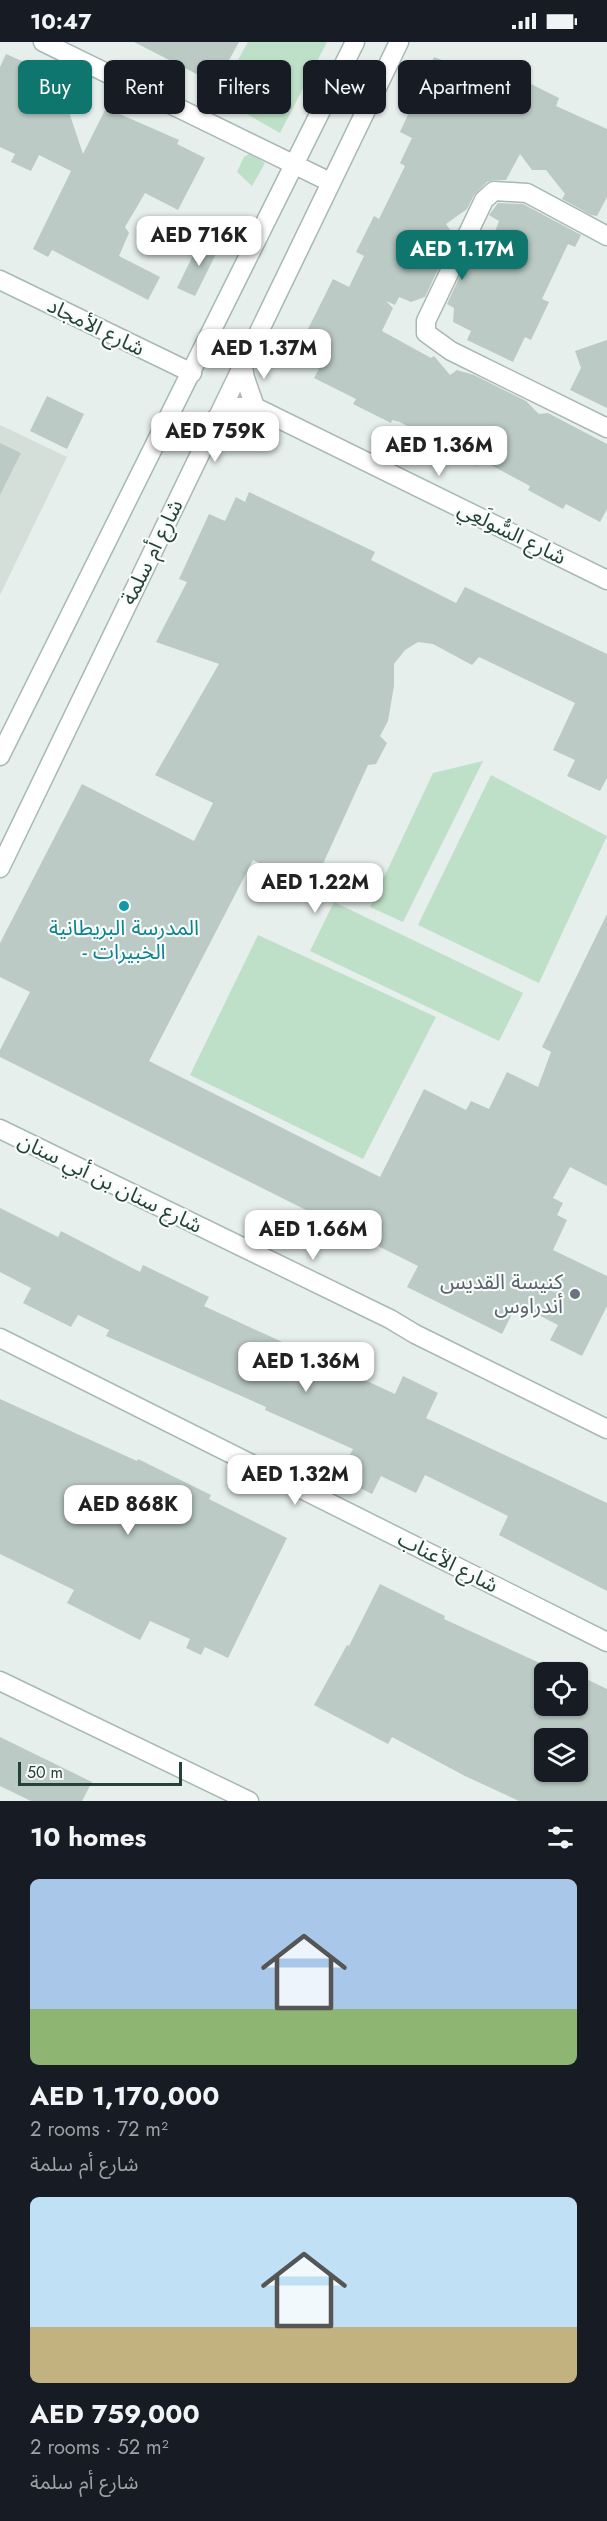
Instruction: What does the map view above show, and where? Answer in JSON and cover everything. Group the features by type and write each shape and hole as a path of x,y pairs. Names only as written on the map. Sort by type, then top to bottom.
{"street":[{"path":"43,42 330,182"},
{"path":"0,756 355,42"},
{"name":"شارع أم سلمة","path":"0,868 242,362 399,42"},
{"path":"607,236 527,193 494,191 484,200 426,321 426,333 451,351 607,428"},
{"name":"شارع الأمجاد","path":"0,280 192,373"},
{"path":"215,419 238,407 255,407 242,362"},
{"name":"شارع السُّولَعِي","path":"255,407 607,580"},
{"name":"شارع سنان بن أبي سنان","path":"0,1129 390,1319 415,1334 607,1430"},
{"name":"شارع الأعناب","path":"0,1338 607,1642"},
{"path":"0,1681 249,1801"}],"shaded area":[{"path":"0,425 67,457 0,595"}],"green space":[{"path":"248,42 327,42 318,60 303,60 303,88 291,112 291,60 238,60"},
{"path":"247,114 290,114 280,133"},
{"path":"251,153 265,163 252,186 237,172 244,157"},
{"path":"483,761 403,922 370,907 433,773"},
{"path":"491,775 607,836 539,983 418,925"},
{"path":"334,902 523,993 499,1041 310,951"},
{"path":"258,935 436,1017 363,1159 190,1075"}],"building":[{"path":"134,42 239,42 229,60 197,60 197,74 185,68 185,60 169,60"},
{"path":"6,54 20,60 18,114 70,114 83,154 104,112 104,114 120,114 179,140 177,144 205,158 178,210 145,193 125,227 129,233 119,256 160,277 148,300 52,250 48,257 33,249 71,171 39,155 31,171 11,162 15,154 0,147 0,67"},
{"path":"531,84 559,98 556,106 607,129 607,197 597,216 562,199 565,194 546,170 532,170 520,154 506,180 487,182 474,195 467,209 446,224 451,231 446,252 425,297 411,302 399,297 395,305 386,301 393,308 382,331 431,358 434,356 450,375 457,370 474,375 526,401 539,414 548,413 607,444 607,509 600,522 566,504 563,509 528,490 530,486 487,463 480,460 477,466 440,447 441,444 400,422 392,420 391,423 353,404 356,399 314,378 319,369 294,357 333,279 349,287 364,256 356,252 374,216 379,219 405,166 400,163 412,138 400,132 408,114 531,114"},
{"path":"498,203 523,204 581,235 575,247 568,244 542,299 549,302 531,340 525,337 513,362 467,340 471,331 453,322 454,308 447,304 466,263 474,267 496,238 494,234 499,221 489,215"},
{"path":"202,237 220,246 195,296 177,288"},
{"path":"607,340 607,408 570,390 581,368 575,351"},
{"path":"47,396 84,414 67,449 30,431"},
{"path":"0,443 21,453 0,495"},
{"path":"249,492 375,552 371,560 456,603 465,587 607,654 607,778 600,791 567,776 575,760 553,750 575,703 479,657 472,665 433,644 418,642 405,650 394,664 394,686 388,721 380,736 387,743 376,764 368,765 311,890 253,860 149,1061 380,1177 424,1089 466,1110 471,1101 489,1109 507,1072 538,1087 551,1052 542,1047 607,914 607,1186 570,1167 553,1198 563,1203 557,1215 567,1220 553,1250 607,1276 607,1306 582,1356 550,1340 558,1325 517,1304 502,1334 407,1287 418,1266 0,1057 0,1050 30,992 0,977 0,943 82,784 194,841 213,803 155,775 219,664 156,642 187,582 179,579 209,514 225,521 236,497 245,502"},
{"path":"0,1208 58,1237 61,1231 140,1272 143,1265 209,1297 204,1306 395,1394 403,1376 438,1393 426,1418 607,1503 607,1591 499,1535 508,1516 425,1475 416,1493 381,1476 372,1494 338,1477 353,1449 265,1410 266,1407 106,1336 109,1330 78,1315 71,1327 23,1303 31,1288 0,1272"},
{"path":"0,1399 137,1461 138,1459 211,1495 209,1499 287,1538 228,1658 205,1647 201,1655 186,1648 190,1639 150,1621 140,1640 67,1603 74,1590 0,1554"},
{"path":"380,1584 445,1616 444,1619 537,1662 534,1662 534,1716 588,1716 588,1680 607,1689 607,1801 519,1801 465,1776 392,1737 388,1744 314,1705 347,1645 349,1646"},
{"path":"0,1737 92,1782 82,1801 31,1801 0,1786"}],"place":[{"name":"المدرسة البريطانية - الخبيرات","path":"124,906"},
{"name":"كنيسة القديس أندراوس","path":"575,1294"}]}
